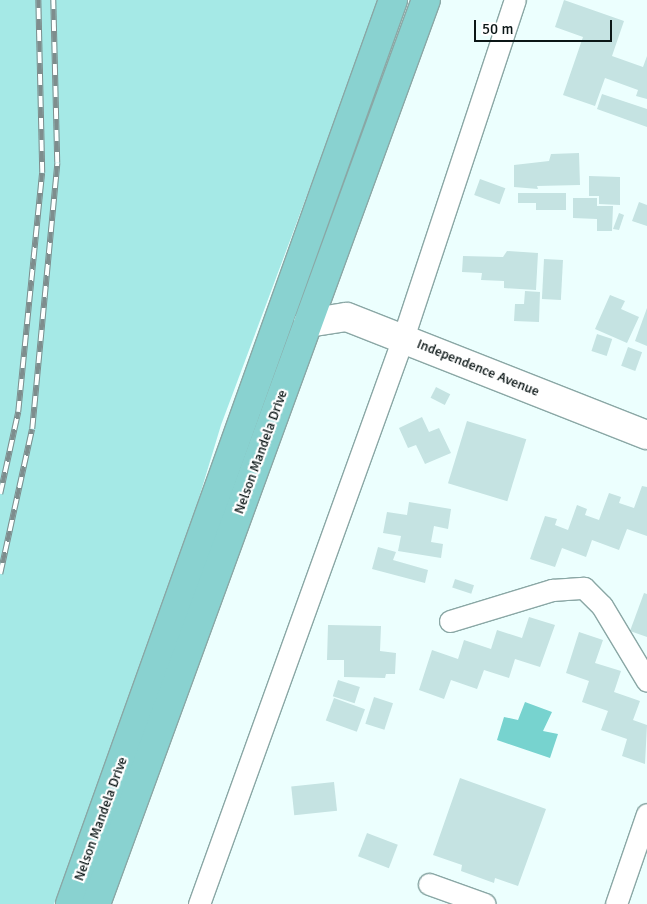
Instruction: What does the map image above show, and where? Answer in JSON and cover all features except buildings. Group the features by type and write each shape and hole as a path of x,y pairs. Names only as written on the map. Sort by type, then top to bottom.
{"main road":[{"name":"Nelson Mandela Drive","path":"70,904 393,0"},
{"name":"Nelson Mandela Drive","path":"96,904 321,283 426,0"}],"street":[{"path":"199,904 403,338 515,0"},
{"name":"Independence Avenue","path":"321,283 357,320 647,435"},
{"path":"308,323 347,317 357,320"},
{"path":"450,621 552,590 584,588 602,606 647,681"},
{"path":"616,904 647,814"},
{"path":"429,884 485,904"}],"shaded area":[{"path":"0,0 380,0 221,425 183,551 54,904 0,904"},
{"path":"525,702 552,712 543,731 558,734 550,758 497,740 504,717 518,720"}],"railway":[{"path":"0,494 18,412 42,173 38,0"},
{"path":"0,574 32,429 57,163 53,0"}]}
